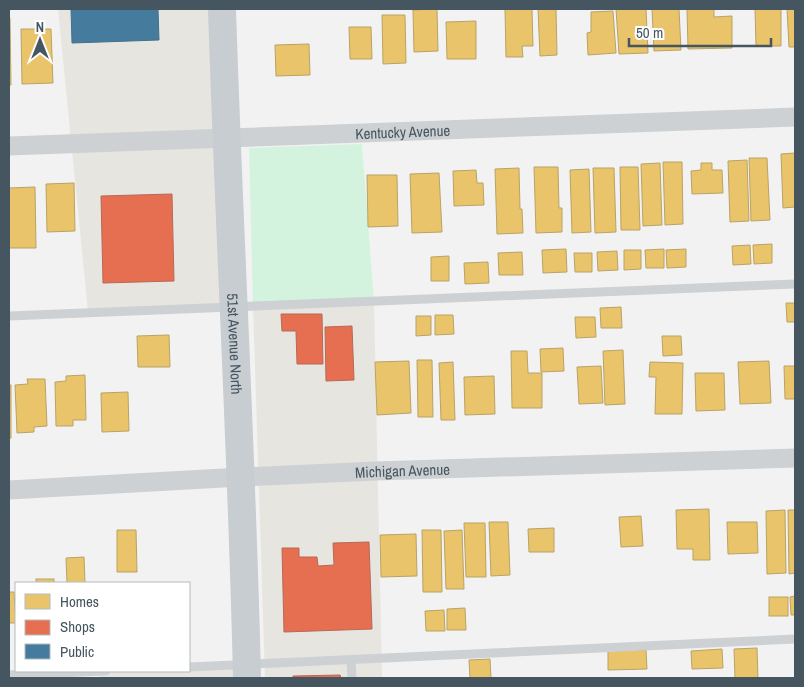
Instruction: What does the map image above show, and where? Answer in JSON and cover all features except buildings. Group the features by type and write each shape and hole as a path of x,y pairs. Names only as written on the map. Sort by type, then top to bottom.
{"main road":[{"name":"51st Avenue North","path":"222,9 247,671"}],"street":[{"name":"Kentucky Avenue","path":"9,146 795,117"},
{"name":"Michigan Avenue","path":"9,490 386,471 795,458"}],"lane":[{"path":"9,316 795,284"},
{"path":"190,667 247,671 352,660 795,640"},
{"path":"352,660 352,678"},
{"path":"9,675 82,672"}],"shaded area":[{"path":"58,9 220,9 234,306 88,312"},
{"path":"374,301 382,678 265,678 253,305"},
{"path":"247,664 247,678 100,678 99,672 190,672"}],"green space":[{"path":"362,144 374,301 253,305 249,148"}]}
